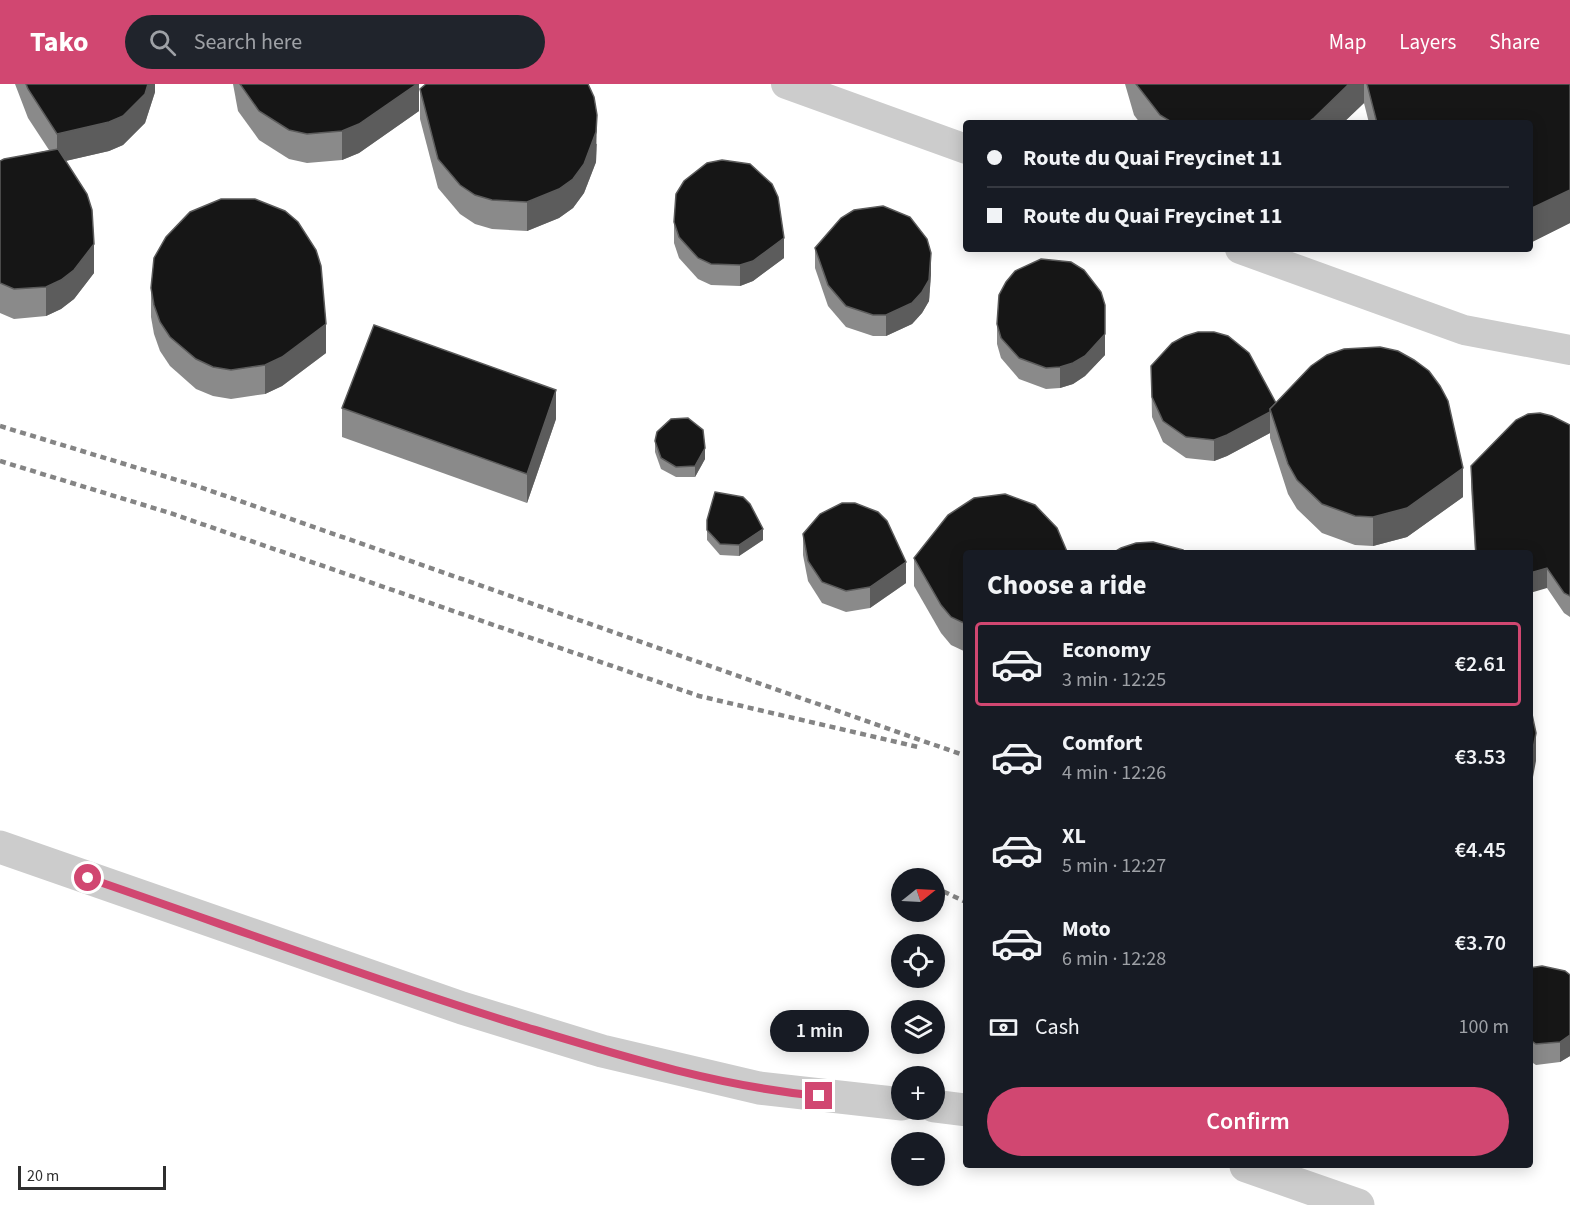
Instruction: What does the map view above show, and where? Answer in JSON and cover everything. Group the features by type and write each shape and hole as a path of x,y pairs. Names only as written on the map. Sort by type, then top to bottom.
{"street":[{"path":"0,847 462,1008 602,1052 759,1088 891,1103"},
{"path":"945,1107 963,1110"},
{"path":"1252,1168 1358,1205"}],"lane":[{"path":"786,84 963,148"},
{"path":"1248,252 1464,330 1570,350"}],"building":[{"path":"26,84 148,84 145,94 123,116 109,122 57,134"},
{"path":"240,84 417,84 359,124 342,131 307,134 289,130 259,111"},
{"path":"426,84 588,84 594,97 597,115 596,132 584,164 573,179 559,189 527,202 492,200 475,195 460,185 438,159 420,89"},
{"path":"1136,84 1349,84 1311,120 1168,120 1160,115"},
{"path":"1367,84 1570,84 1570,190 1533,208 1533,120 1376,120"},
{"path":"58,149 87,194 92,210 94,244 74,270 61,280 46,287 14,289 0,283 0,161"},
{"path":"722,160 750,164 772,184 778,197 784,238 753,261 740,265 711,264 698,258 679,237 674,222 676,194 684,181 707,163"},
{"path":"221,199 255,199 285,211 298,222 316,250 321,266 326,324 282,357 265,365 231,370 213,367 196,359 170,337 160,322 154,305 151,288 154,258 166,237 190,212"},
{"path":"883,206 910,217 927,239 931,253 929,280 912,303 886,315 873,315 846,306 828,285 815,248 841,218 854,210"},
{"path":"1041,259 1071,262 1084,270 1101,292 1105,305 1105,334 1085,356 1060,367 1046,368 1019,358 1001,338 997,324 999,295 1006,282 1015,271"},
{"path":"374,325 556,390 527,474 342,408"},
{"path":"1198,332 1214,332 1228,336 1249,353 1276,403 1270,412 1214,440 1186,437 1163,421 1152,397 1151,366 1172,343"},
{"path":"1380,347 1398,351 1414,360 1429,371 1440,386 1448,401 1463,468 1407,508 1373,517 1355,516 1322,504 1297,480 1288,464 1270,409 1311,366 1327,355 1344,349"},
{"path":"1540,413 1552,416 1570,425 1570,596 1564,593 1547,568 1533,572 1533,550 1476,550 1471,466 1516,420 1528,414"},
{"path":"688,418 703,430 705,448 695,466 676,467 661,458 655,441 657,432 671,419"},
{"path":"715,492 743,497 750,504 763,529 739,545 720,544 707,530 707,520"},
{"path":"1005,494 1035,505 1057,528 1066,550 963,550 963,623 951,617 941,605 914,558 948,515 974,498"},
{"path":"842,503 855,503 878,512 887,521 906,562 870,587 846,591 822,582 808,561 803,534 820,514"},
{"path":"1153,542 1183,550 1118,550 1136,543"},
{"path":"1533,719 1536,733 1533,749"},
{"path":"1542,966 1565,971 1570,975 1570,1035 1560,1042 1536,1044 1533,1042 1533,968"}],"railway":[{"path":"0,426 200,487 963,755"},
{"path":"0,461 170,513 699,696 918,747"},
{"path":"945,892 963,901"}],"route":[{"path":"88,878 462,1008 602,1052 759,1088 819,1096"}]}
